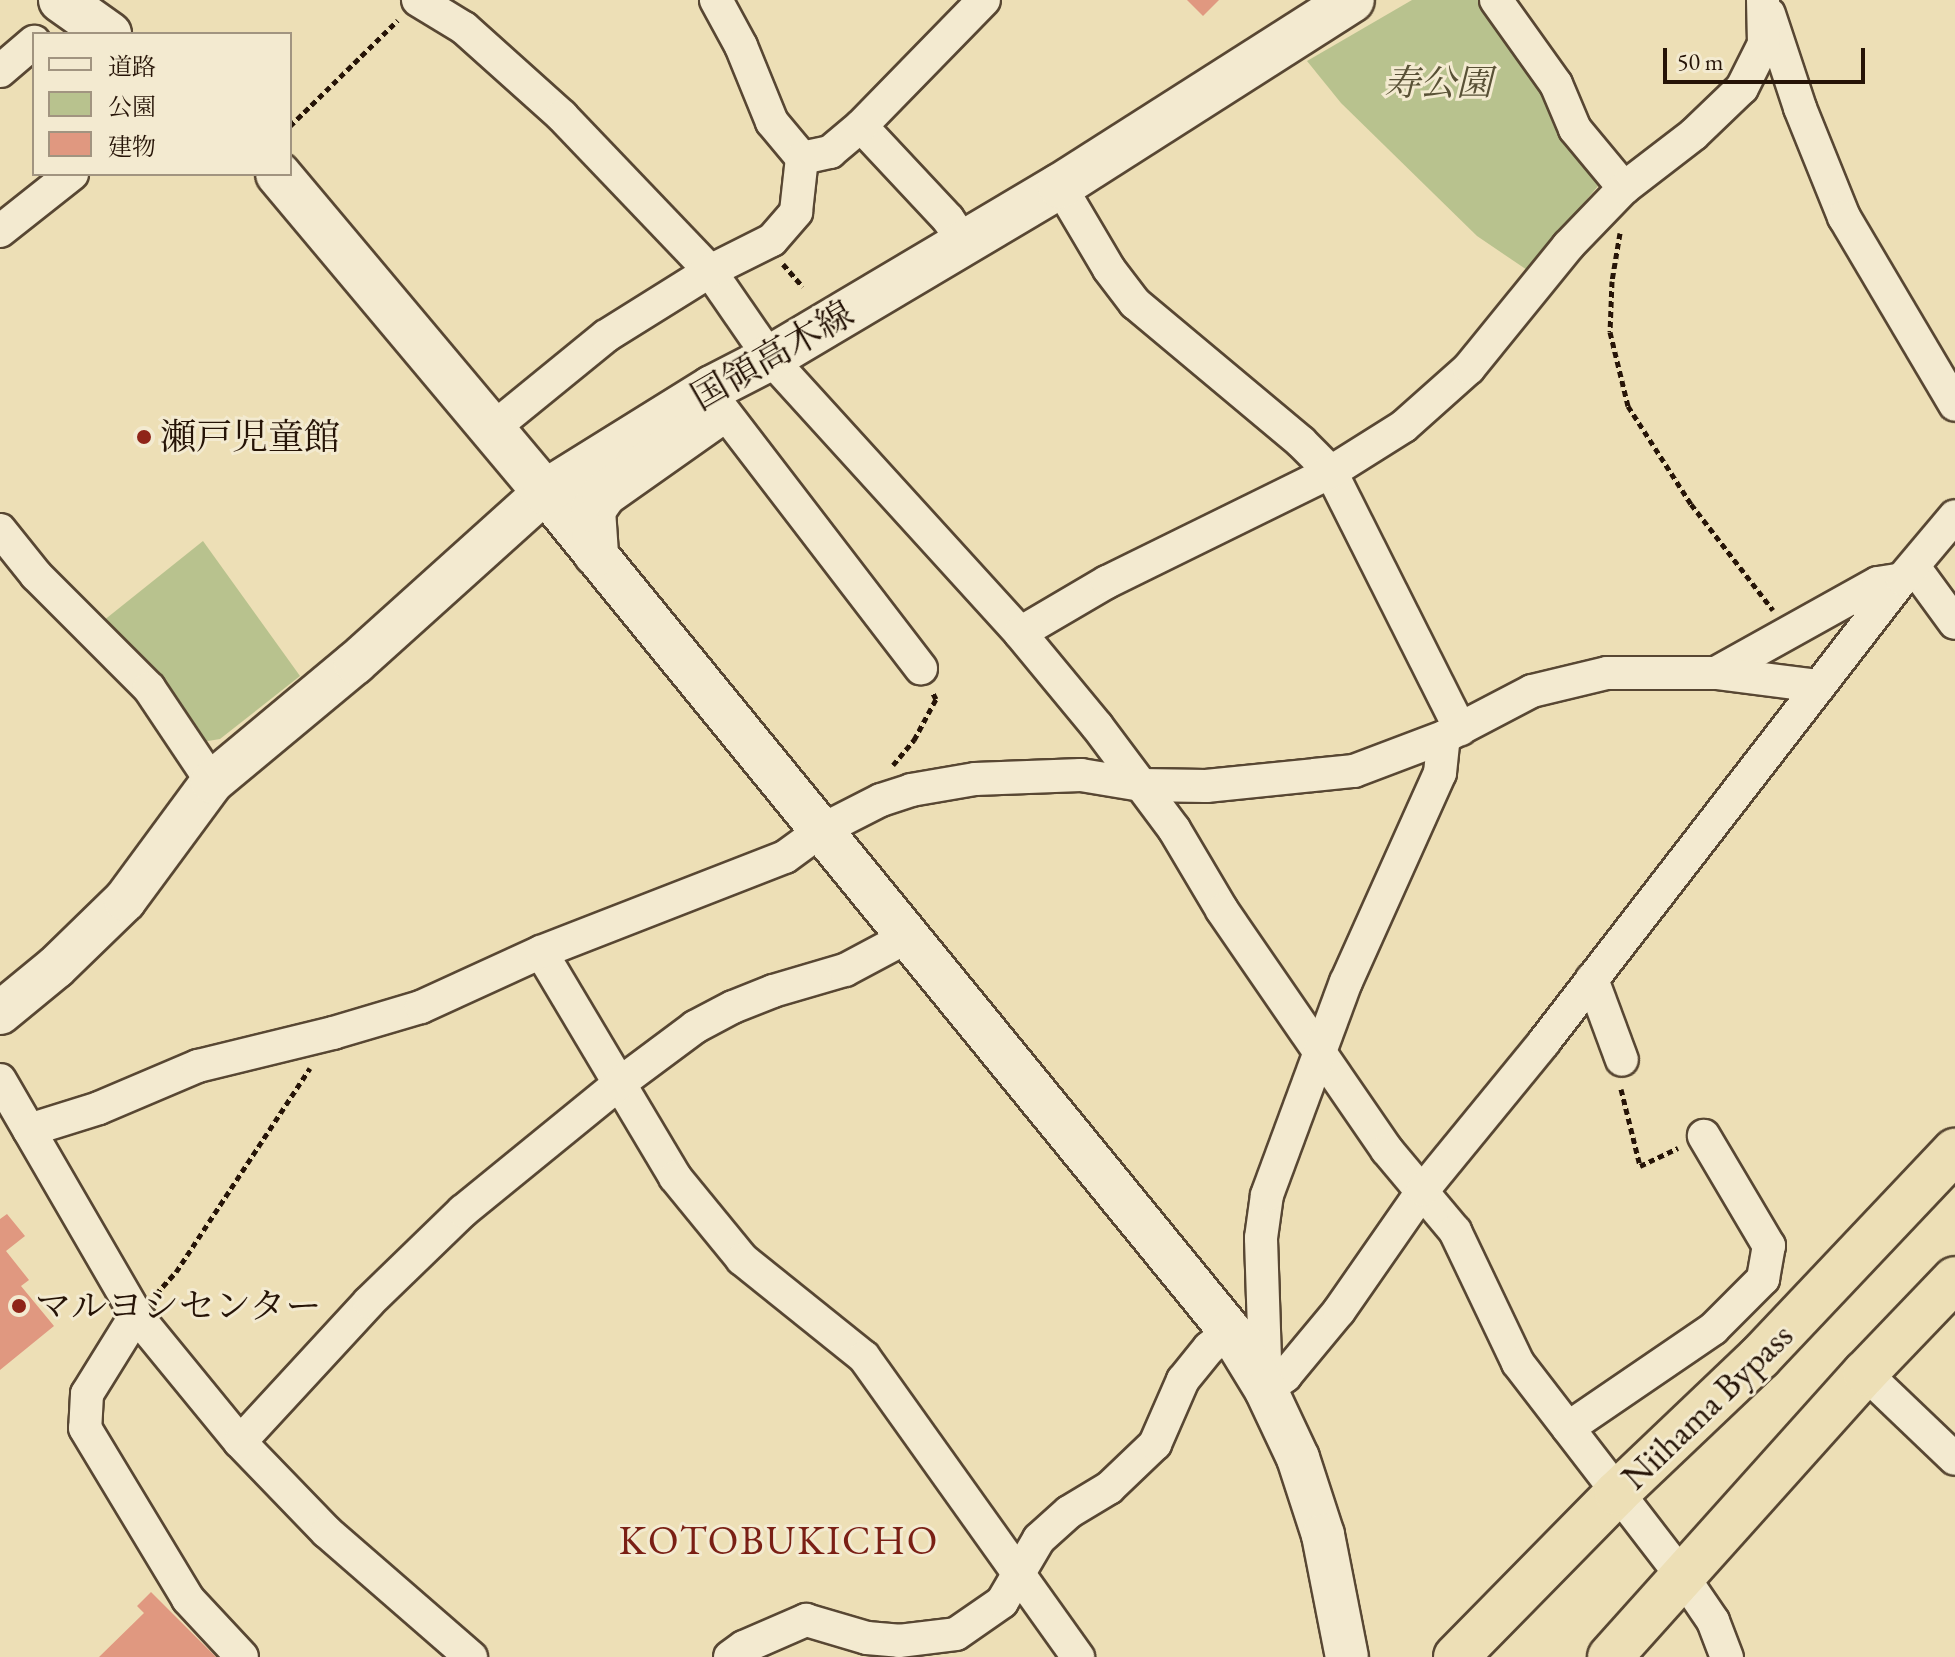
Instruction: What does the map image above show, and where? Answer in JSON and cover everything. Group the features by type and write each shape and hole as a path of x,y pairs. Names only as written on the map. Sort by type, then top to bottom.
{"highway":[{"name":"Niihama Bypass","path":"1456,1657 1617,1493 1760,1357 1955,1151"},
{"path":"1610,1657 1865,1373 1955,1279"}],"main road":[{"name":"国領高木線","path":"545,492 745,380 1060,186 1352,0"},
{"path":"280,176 545,492"},
{"path":"596,554 593,510 604,494 707,424 745,380"}],"street":[{"path":"418,0 464,28 562,116 710,271 745,380 921,668"},
{"path":"492,429 606,336 710,271 772,240 796,212 802,158 772,122 741,46 716,0"},
{"path":"802,158 830,152 861,126 984,0"},
{"path":"1496,0 1556,84 1575,129 1624,188"},
{"path":"1020,633 1107,582 1331,472 1404,426 1469,368 1568,246 1624,188 1694,134 1742,88 1764,44 1764,0"},
{"path":"1764,0 1800,108 1844,217 1955,405"},
{"path":"0,71 32,44"},
{"path":"861,126 948,219 964,243"},
{"path":"0,231 69,176"},
{"path":"1060,186 1109,269 1135,303 1301,442 1331,472 1452,733 1440,773 1346,982 1267,1195 1261,1238 1266,1390"},
{"path":"745,380 1020,633 1141,785 1174,829 1222,910 1387,1150 1455,1231 1518,1363 1683,1577 1713,1621 1727,1657"},
{"path":"0,1013 56,967 125,900 212,782 355,663 545,492 1230,1331 1266,1390 1298,1458 1323,1535 1347,1657"},
{"path":"1266,1390 1285,1376 1339,1311 1423,1190 1955,516"},
{"path":"0,530 36,575 149,688 212,782"},
{"path":"1716,673 1878,583 1908,573"},
{"path":"1908,573 1955,623"},
{"path":"29,1130 99,1108 198,1066 333,1033 421,1007 541,952 785,857 822,830 881,800 975,779 1081,775 1141,785 1206,786 1354,771 1452,733 1532,691 1607,673 1716,673 1819,686"},
{"path":"240,1442 369,1302 463,1211 620,1083 695,1027 733,1007 773,991 845,970 907,937"},
{"path":"541,952 675,1177 742,1259 864,1357 1078,1657"},
{"path":"1592,979 1622,1060"},
{"path":"0,1080 136,1315 240,1442 327,1532 471,1657"},
{"path":"1568,1428 1713,1329 1763,1279 1769,1246 1704,1136"},
{"path":"136,1315 87,1394 85,1428 188,1599 242,1657"},
{"path":"730,1657 744,1647 806,1620 867,1638 899,1641 956,1634 1002,1602 1039,1539 1069,1512 1109,1488 1155,1444 1183,1380 1209,1348 1230,1331"},
{"path":"1865,1373 1955,1459"}],"path":[{"path":"292,124 418,0"},
{"path":"1624,188 1622,223 1612,281 1610,332 1628,406 1691,504 1789,631"},
{"path":"881,800 888,771 914,740 936,699 921,668"},
{"path":"136,1315 176,1272 333,1033"},
{"path":"1622,1060 1621,1097 1640,1166 1704,1136"}],"green space":[{"name":"寿公園","path":"1412,0 1478,0 1600,167 1599,185 1527,270 1477,236 1341,103 1307,61"},
{"path":"203,541 300,676 220,739 202,742 103,621"}],"building":[{"path":"1187,0 1219,0 1203,16"},
{"name":"マルヨシセンター","path":"7,1214 25,1236 6,1251 29,1280 21,1286 54,1326 0,1370 0,1219"},
{"path":"151,1592 216,1657 99,1657 144,1613 137,1606"}],"place":[{"name":"瀬戸児童館","path":"144,437"},
{"name":"マルヨシセンター","path":"19,1306"}],"district":[{"name":"KOTOBUKICHO","path":"779,1540"}]}
